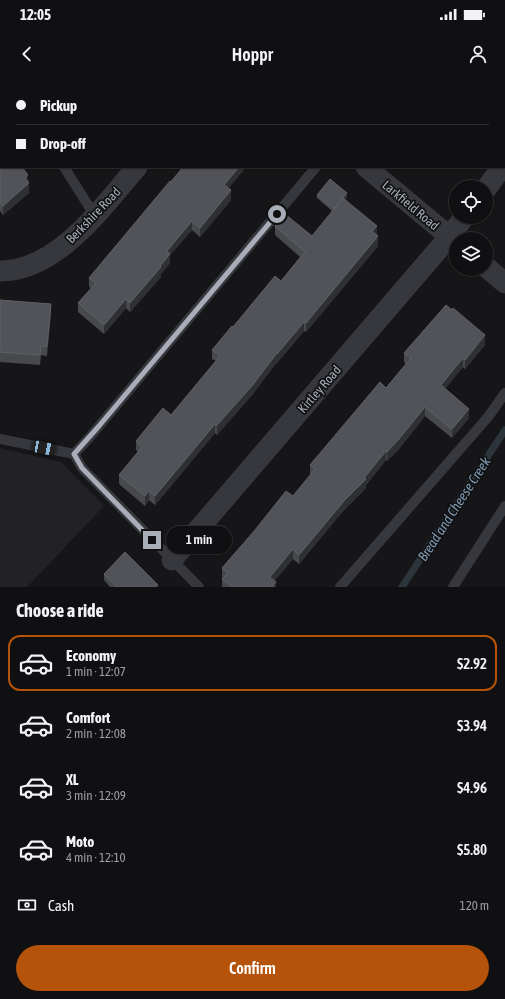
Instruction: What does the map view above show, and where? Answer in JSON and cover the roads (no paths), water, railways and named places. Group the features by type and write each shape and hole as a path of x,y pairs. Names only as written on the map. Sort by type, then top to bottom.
{"street":[{"name":"Berkshire Road","path":"0,271 25,268 42,260 61,248 95,216 136,168"},
{"name":"Larkfield Road","path":"367,168 449,237"},
{"path":"493,180 501,168"},
{"name":"Kirtley Road","path":"172,560 449,245"},
{"path":"493,274 505,283"}],"lane":[{"path":"65,168 95,216"},
{"path":"74,454 315,168"},
{"path":"340,587 488,417 505,393"},
{"path":"0,439 74,454 82,468 199,587"},
{"path":"453,587 505,506"}],"waterway":[{"name":"Bread and Cheese Creek","path":"402,587 505,430"}]}
